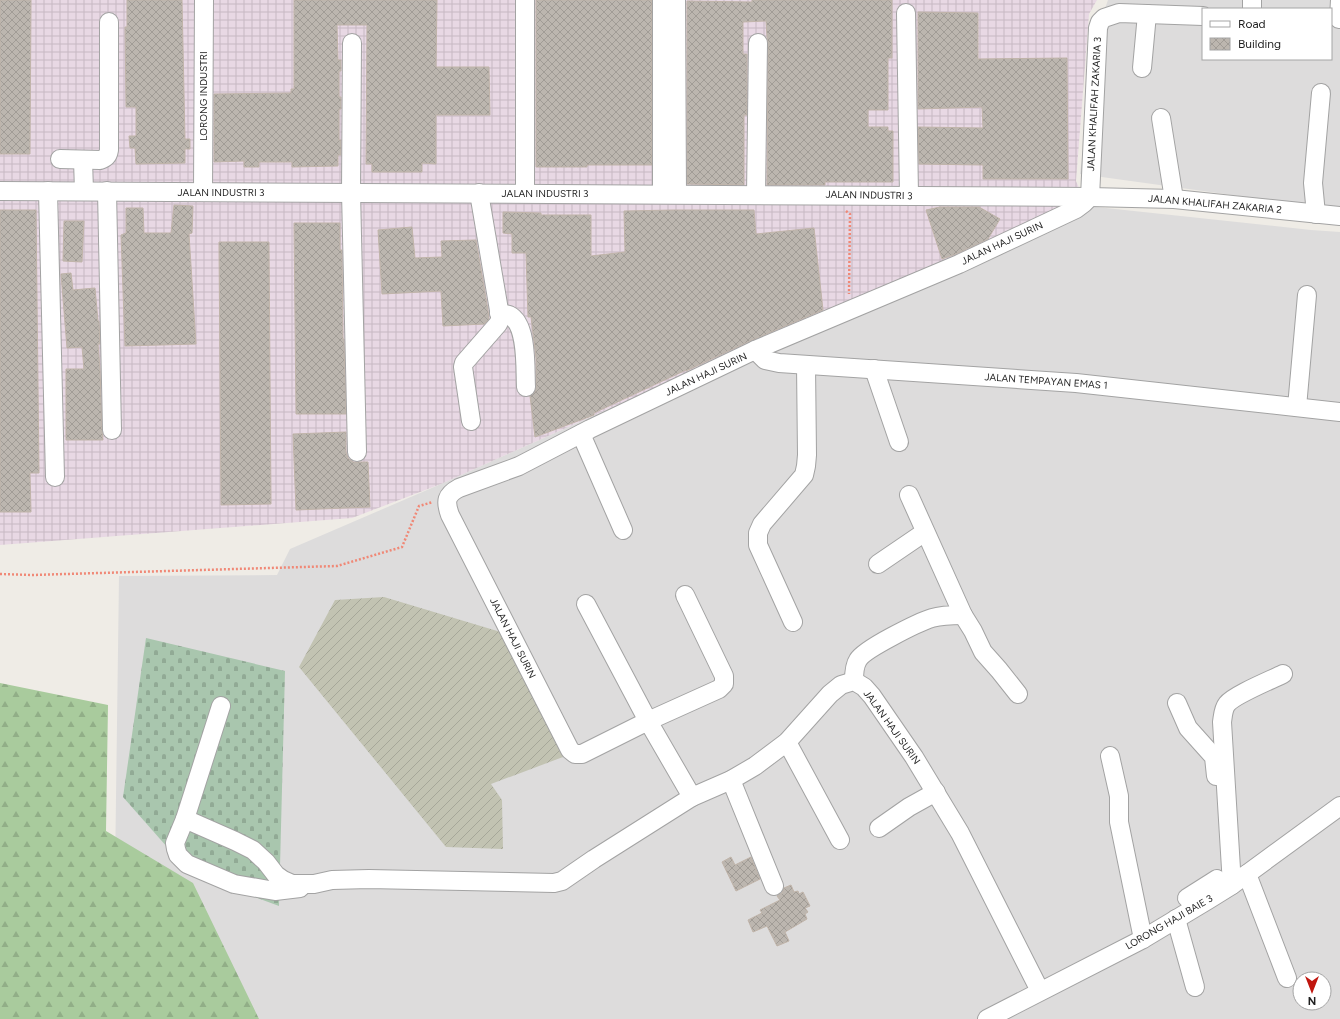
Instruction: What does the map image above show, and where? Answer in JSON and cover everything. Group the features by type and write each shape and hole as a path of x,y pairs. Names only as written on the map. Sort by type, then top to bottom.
{"street":[{"name":"LORONG INDUSTRI","path":"203,192 204,0"},
{"path":"525,0 525,193"},
{"path":"662,0 669,194"},
{"path":"669,194 676,0"},
{"path":"1337,19 1340,0"},
{"name":"JALAN KHALIFAH ZAKARIA 3","path":"1090,197 1098,28 1100,22 1111,14 1147,14 1176,8 1202,16"},
{"path":"906,13 909,195"},
{"path":"1142,68 1147,14"},
{"path":"60,160 100,160 108,155 110,150 109,22"},
{"path":"352,43 351,192 357,452"},
{"path":"756,194 758,43"},
{"path":"1316,214 1313,183 1321,93"},
{"path":"1161,118 1174,198"},
{"path":"83,160 84,191"},
{"name":"JALAN INDUSTRI 3","path":"0,191 1090,197"},
{"path":"48,191 55,477"},
{"path":"107,191 112,430"},
{"path":"471,421 464,362 500,320 479,193"},
{"name":"JALAN KHALIFAH ZAKARIA 2","path":"1090,197 1174,198 1340,216"},
{"name":"JALAN HAJI SURIN","path":"648,721 582,754 579,755 572,752 450,515 447,507 447,498 452,492 519,466 581,434 755,350 959,264 1076,209 1090,197"},
{"path":"1297,407 1307,295"},
{"path":"499,313 510,316 522,334 526,387"},
{"name":"JALAN TEMPAYAN EMAS 1","path":"755,350 768,362 1076,383 1340,412"},
{"path":"793,622 758,545 758,533 762,524 769,515 804,475 807,455 806,365"},
{"path":"874,369 899,442"},
{"path":"581,434 623,530"},
{"path":"909,496 963,615 983,652 1018,694"},
{"path":"878,564 925,532"},
{"path":"648,721 719,689 724,684 724,676 685,595"},
{"path":"586,604 648,721 692,797"},
{"path":"221,706 185,819 175,843 178,855 187,864 234,884 275,891 298,888 332,880 369,879 554,883 562,882 594,859 692,797 731,780 755,766 787,742 830,694 841,685 854,681 856,665 862,655 887,639 918,623 947,615 963,615"},
{"path":"1187,898 1215,888 1229,838 1222,722 1224,708 1233,698 1283,674"},
{"name":"JALAN HAJI SURIN","path":"854,681 864,687 872,696 936,792 960,833 1040,991"},
{"path":"1177,703 1188,728 1214,756 1219,828 1229,838"},
{"path":"787,742 840,840"},
{"path":"1110,756 1119,796 1119,822 1143,939"},
{"path":"731,780 774,886"},
{"path":"879,828 909,807 936,792"},
{"name":"LORONG HAJI BAIE 3","path":"999,1016 1040,991 1143,939 1176,919 1215,888 1247,874 1340,806"},
{"path":"185,819 253,850 266,862 276,875 283,880 292,884 314,884"},
{"path":"1247,874 1287,978"},
{"path":"1176,919 1195,987"}],"path":[{"path":"844,209 850,214 848,311"},
{"path":"0,574 32,576 337,566 402,547 419,506 447,498"}],"shaded area":[{"path":"0,0 1097,0 1089,14 1076,181 1087,206 744,348 441,484 352,518 0,545"},
{"path":"1108,0 1340,0 1340,210 1080,174 1098,28"},
{"path":"1087,206 1340,232 1340,1019 113,1019 119,576 277,575 290,549 441,484 744,348"},
{"path":"384,597 504,633 563,757 491,784 502,800 503,849 446,847 299,667 335,600"}],"green space":[{"path":"146,638 285,671 279,906 190,873 123,797"},
{"path":"0,683 108,705 106,831 193,883 259,1019 0,1019"}],"building":[{"path":"0,0 31,0 30,154 0,154"},
{"path":"127,0 182,0 185,139 190,139 190,149 185,149 185,163 136,164 135,148 130,148 129,136 136,136 136,107 126,107 125,27 127,27"},
{"path":"294,0 437,0 436,67 489,67 490,115 436,115 436,164 422,163 422,172 372,172 372,164 366,164 367,25 337,25 338,60 341,60 341,71 339,71 339,97 341,97 341,109 339,109 339,140 341,140 341,155 338,155 338,166 292,167 292,162 259,162 259,167 244,167 244,161 214,162 214,94 291,93 291,89 294,89"},
{"path":"536,0 652,0 652,165 536,167"},
{"path":"752,0 892,0 892,58 888,58 888,110 868,110 868,127 888,127 888,131 893,131 893,182 825,182 825,185 767,185 768,43 766,21 743,22 743,54 747,54 747,115 744,115 744,185 687,184 687,1 752,2"},
{"path":"918,12 978,13 978,59 1067,58 1068,179 983,179 983,165 919,164 918,127 983,128 982,107 918,109"},
{"path":"174,205 193,206 192,233 189,234 196,344 125,346 121,235 126,233 126,208 143,208 144,233 171,233"},
{"path":"940,207 979,207 1000,219 988,239 942,259 926,210"},
{"path":"0,210 36,210 39,473 30,473 31,512 0,512"},
{"path":"754,210 756,234 814,228 823,310 686,370 594,413 594,415 535,437 530,396 535,392 536,387 536,358 531,317 528,317 526,253 512,253 512,234 503,233 503,212 541,213 541,215 591,215 591,256 625,252 624,211"},
{"path":"64,221 84,221 82,262 63,261"},
{"path":"294,223 340,223 346,414 296,414"},
{"path":"412,227 415,258 442,257 441,241 476,240 489,319 484,324 443,326 441,291 382,294 378,230"},
{"path":"219,242 269,242 271,504 221,505"},
{"path":"71,273 73,290 95,288 99,321 100,344 98,344 103,440 66,440 66,369 84,369 82,347 67,348 61,274"},
{"path":"346,432 346,452 348,458 353,462 368,462 370,507 296,510 293,434"},
{"path":"731,857 735,865 751,857 760,879 736,891 722,862"},
{"path":"791,885 794,892 798,891 799,894 803,892 810,906 805,908 808,912 805,914 807,919 785,932 789,941 777,946 767,926 753,932 748,920 762,913 760,910 780,900 777,896 782,893 784,888"}]}
